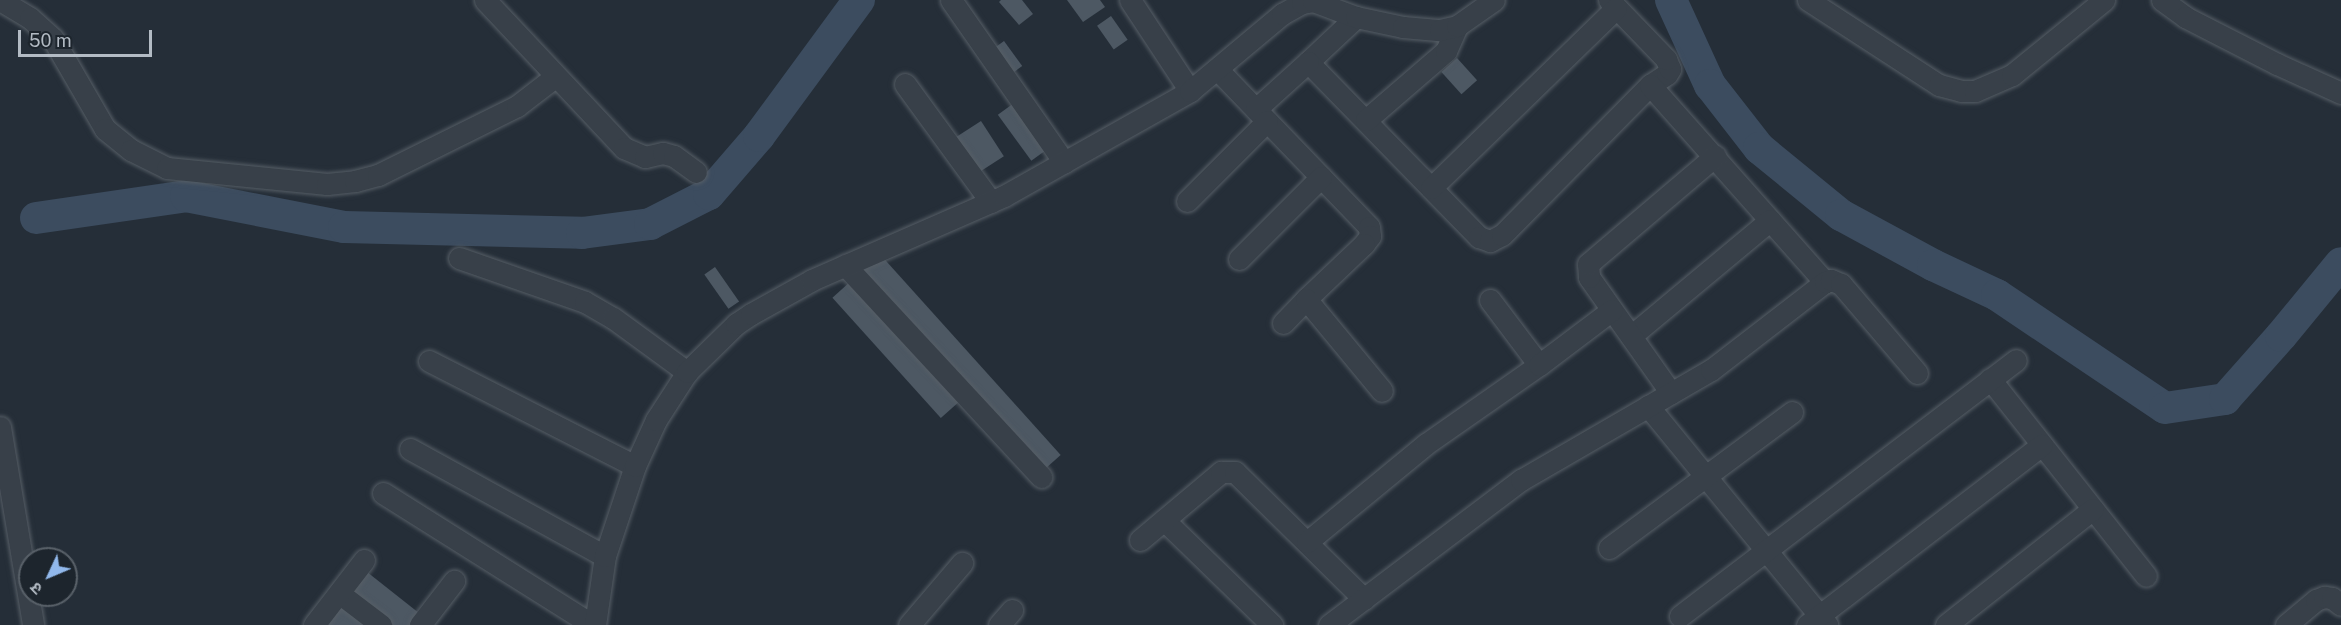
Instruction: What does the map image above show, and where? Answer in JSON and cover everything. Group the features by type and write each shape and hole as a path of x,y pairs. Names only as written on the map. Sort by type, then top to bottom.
{"street":[{"path":"0,0 30,18 53,39 105,129 131,150 167,168 327,184 355,181 378,175 517,106 556,76"},
{"path":"485,0 624,147 645,157 663,153 674,156 696,172"},
{"path":"951,0 965,16 1064,162"},
{"path":"1130,0 1190,91"},
{"path":"383,493 594,625 605,556 635,466 656,420 687,372 736,324 795,288 991,202 1190,91 1282,14 1302,3 1313,0 1356,17 1425,30 1457,26 1494,0"},
{"path":"1808,0 1939,85 1961,91 1975,91 2012,75 2104,0"},
{"path":"2162,0 2185,17 2277,64 2341,93"},
{"path":"1308,62 1366,120 1431,188 1479,237 1490,241 1495,240 1650,85 1667,74 1669,64 1612,4 1431,188"},
{"path":"1187,201 1308,62 1356,17"},
{"path":"1366,120 1446,51 1457,26"},
{"path":"1217,69 1369,227 1370,236 1283,323"},
{"path":"905,84 991,202"},
{"path":"1650,85 1825,282"},
{"path":"1671,393 1589,277 1588,264 1715,156"},
{"path":"1239,259 1321,177"},
{"path":"1631,336 1770,220"},
{"path":"459,258 585,302 613,318 687,372"},
{"path":"845,265 1041,477"},
{"path":"1329,625 1521,480 1728,358 1825,282 1831,280 1841,284 1917,373"},
{"path":"1306,299 1382,391"},
{"path":"1490,300 1539,365"},
{"path":"1307,542 1426,444 1539,365 1612,310"},
{"path":"1680,616 2016,360"},
{"path":"429,361 635,466"},
{"path":"1990,379 2146,576"},
{"path":"1648,406 1766,550 1818,622 2042,445"},
{"path":"1609,548 1792,412"},
{"path":"0,427 6,501 33,625"},
{"path":"410,449 605,556"},
{"path":"1140,540 1221,472 1228,471 1241,475 1364,599"},
{"path":"1946,625 2093,509"},
{"path":"1164,520 1272,625"},
{"path":"314,625 364,560"},
{"path":"909,625 962,563"},
{"path":"420,625 454,581"},
{"path":"339,593 381,625"},
{"path":"2286,625 2316,600 2324,597 2332,598 2341,605"}],"building":[{"path":"1001,0 1022,0 1033,14 1019,25 999,2"},
{"path":"1067,0 1100,0 1105,7 1083,22"},
{"path":"1111,16 1128,40 1114,50 1097,26"},
{"path":"1004,41 1022,66 1013,73 995,47"},
{"path":"1457,58 1477,80 1461,94 1441,72"},
{"path":"1014,103 1048,149 1031,161 998,115"},
{"path":"981,121 1004,156 979,173 956,137"},
{"path":"878,252 1061,455 1042,472 859,269"},
{"path":"715,267 739,301 728,309 704,274"},
{"path":"851,281 959,401 941,418 832,298"},
{"path":"362,568 424,617 417,625 393,625 346,588"},
{"path":"340,599 374,625 324,625"}],"waterway":[{"path":"36,218 186,196 344,227 582,233 650,224 709,194 759,136 859,0"},
{"path":"1671,0 1710,85 1759,148 1841,215 1933,265 1997,295 2165,408 2225,399 2341,263"}]}
